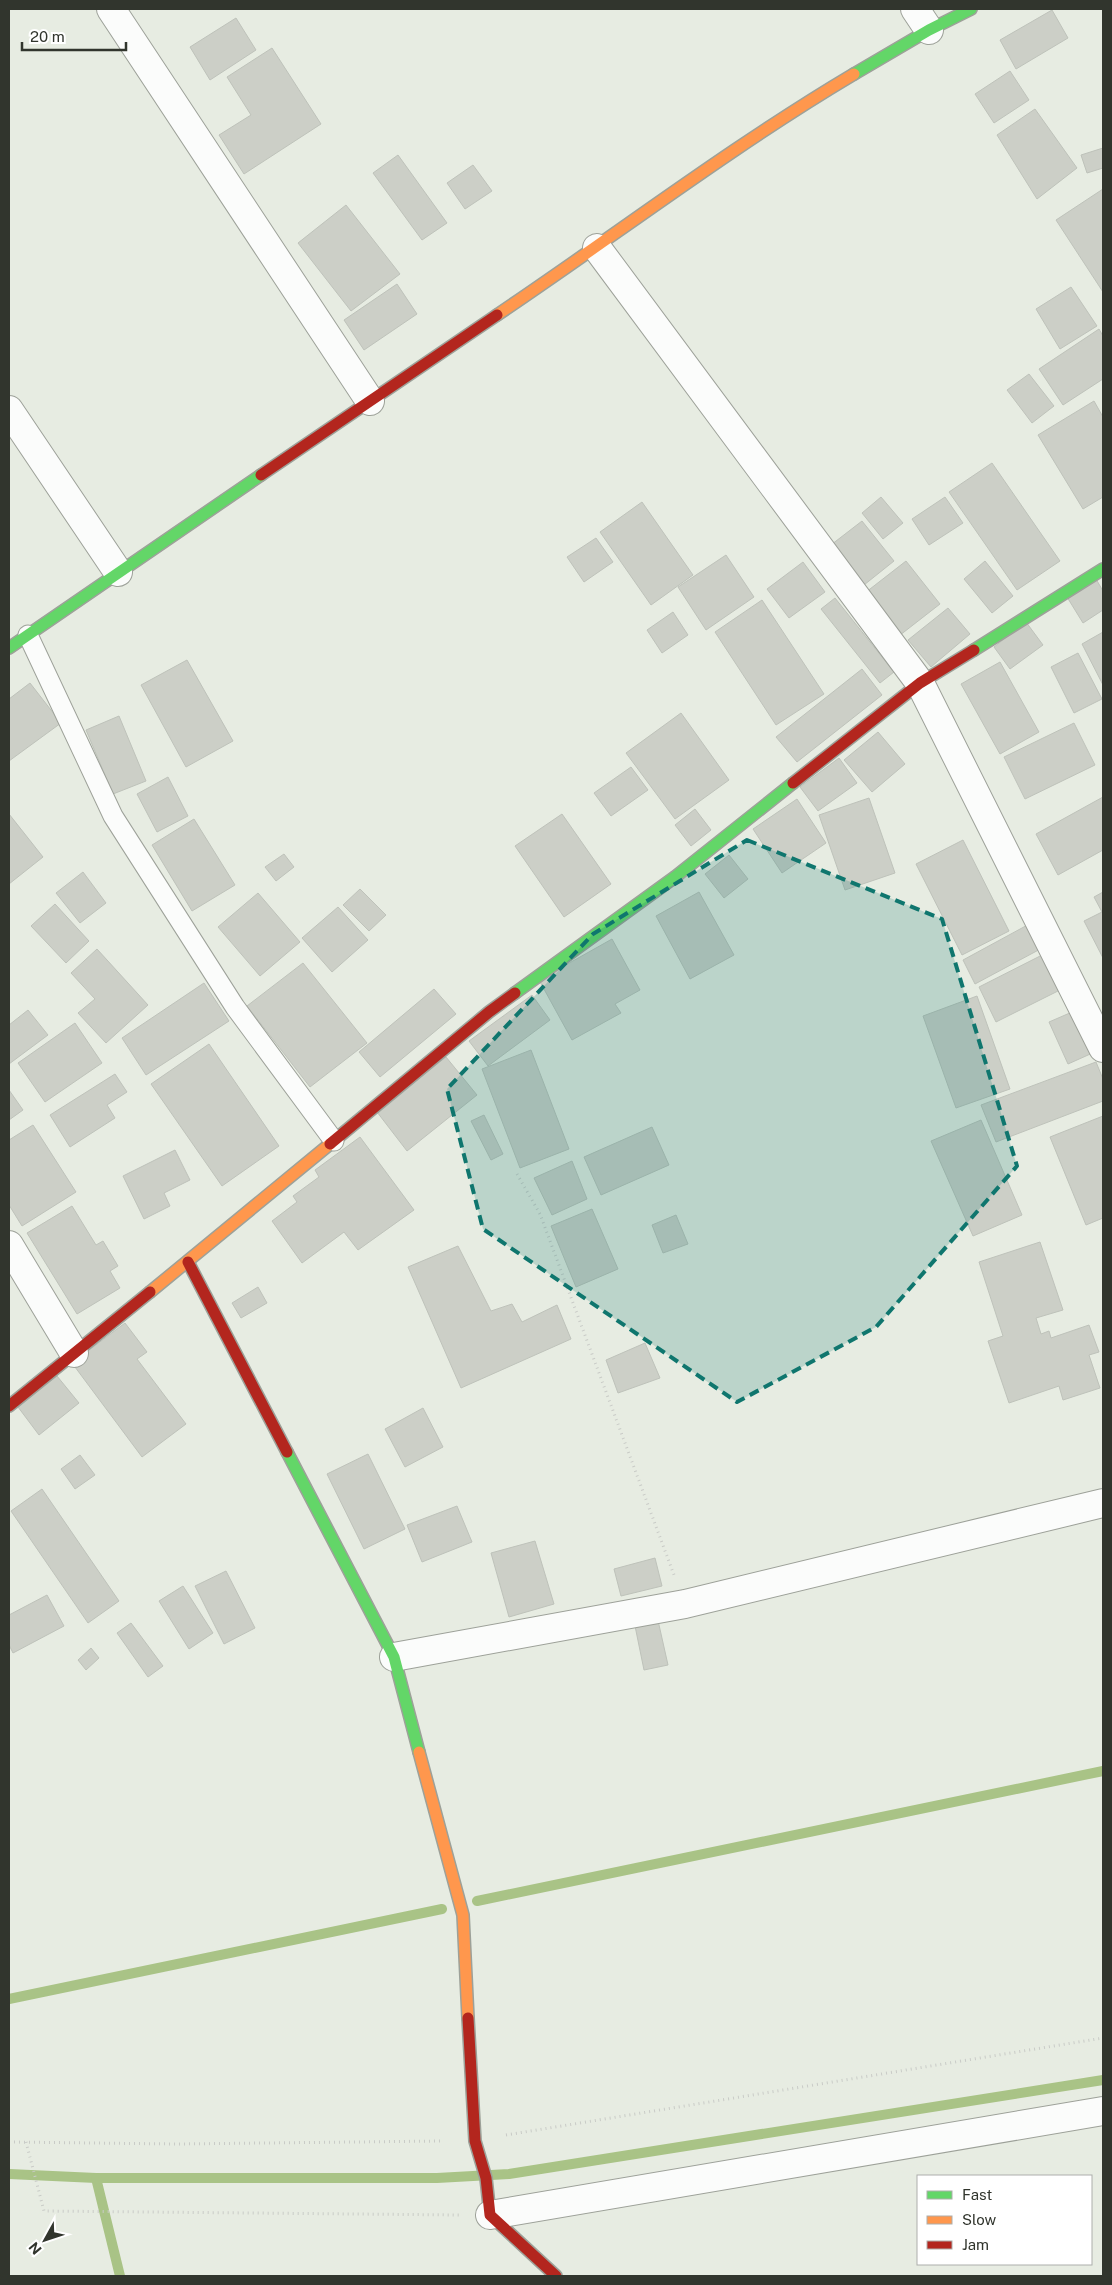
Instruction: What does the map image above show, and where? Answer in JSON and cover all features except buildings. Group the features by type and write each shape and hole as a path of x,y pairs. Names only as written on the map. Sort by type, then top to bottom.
{"street":[{"path":"111,9 370,401"},
{"path":"9,648 118,572 597,248 922,19 971,9"},
{"path":"597,248 920,683 1102,1041"},
{"path":"9,410 118,572"},
{"path":"9,1406 188,1262 489,1012 675,877 920,683 1103,569"},
{"path":"9,1245 74,1353"},
{"path":"188,1262 394,1657 463,1915 475,2140 482,2158 490,2207 556,2276"},
{"path":"394,1657 685,1604 1103,1503"},
{"path":"490,2207 1103,2111"}],"lane":[{"path":"28,635 113,816 235,1007 334,1141"}],"path":[{"path":"516,1174 540,1214 685,1604"},
{"path":"9,2142 186,2144 475,2140 1103,2038"},
{"path":"26,2142 44,2211 490,2207"}],"highlighted area":[{"path":"747,840 942,919 1017,1166 876,1327 737,1402 483,1229 447,1089 593,934"}],"waterway":[{"path":"477,1901 1103,1771"},
{"path":"9,1999 442,1909"},
{"path":"9,2174 96,2178 437,2178 509,2174 1103,2080"},
{"path":"96,2178 120,2276"}],"traffic: fast":[{"path":"854,74 929,30 971,9"},
{"path":"9,648 261,475"},
{"path":"974,650 1103,569"},
{"path":"515,993 675,877 793,783"},
{"path":"287,1452 394,1657 419,1752"}],"traffic: slow":[{"path":"497,315 718,161 854,74"},
{"path":"150,1292 330,1144"},
{"path":"419,1752 463,1915 468,2018"}],"traffic: jam":[{"path":"261,475 497,315"},
{"path":"793,783 920,683 974,650"},
{"path":"330,1144 489,1012 515,993"},
{"path":"188,1262 287,1452"},
{"path":"9,1406 150,1292"},
{"path":"468,2018 475,2141 486,2178 490,2215 556,2276"}]}
